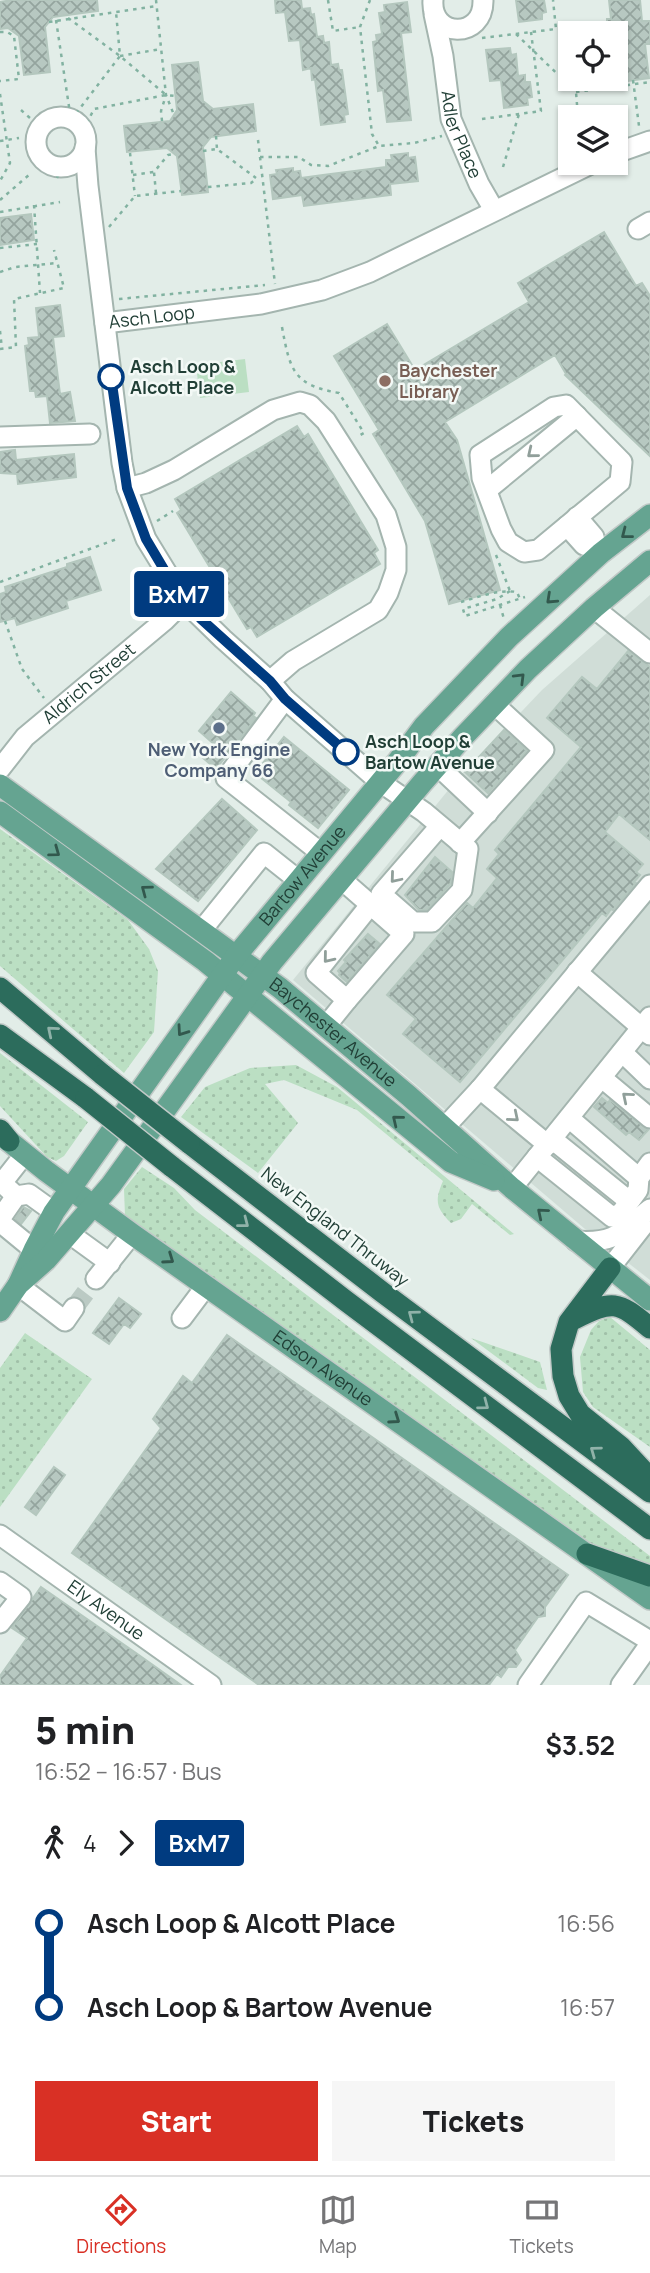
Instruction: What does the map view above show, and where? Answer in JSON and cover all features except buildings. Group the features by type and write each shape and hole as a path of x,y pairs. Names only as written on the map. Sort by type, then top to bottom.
{"highway":[{"name":"New England Thruway","path":"0,988 189,1143 382,1292 650,1492"},
{"path":"0,1035 86,1098 346,1301 650,1529"},
{"path":"610,1268 569,1322 561,1354 563,1376 569,1396 587,1421 621,1447 650,1478"},
{"path":"569,1322 595,1309 617,1306 628,1309 650,1328"},
{"path":"587,1554 650,1576"}],"main road":[{"name":"Bartow Avenue","path":"0,1311 18,1285 54,1212 70,1188 236,956 298,880 424,726 469,677 599,550 650,515"},
{"path":"599,550 625,582"},
{"name":"Bartow Avenue","path":"18,1285 46,1261 111,1185 262,975 407,800 494,704 594,608 650,561"},
{"name":"Baychester Avenue","path":"0,785 262,975 326,1026 512,1188 650,1300"},
{"path":"0,812 222,975 451,1162 512,1188"},
{"name":"Edson Avenue","path":"8,1140 132,1234 650,1599"}],"street":[{"path":"443,56 462,30 476,22 481,15 484,0"},
{"name":"Adler Place","path":"433,7 445,27 462,30"},
{"name":"Adler Place","path":"433,7 451,119 479,184 494,210"},
{"path":"80,133 54,118 41,128 36,142 40,157 46,163 88,186"},
{"path":"62,171 82,156 80,133"},
{"path":"80,133 105,323"},
{"path":"628,148 645,142"},
{"name":"Asch Loop","path":"464,846 380,782 285,699 270,681 184,601 146,539 127,488 105,323 261,304 322,290 370,272 568,175"},
{"path":"127,488 146,483 174,470 273,410 300,402 310,405 326,421 386,515 396,547 396,570 388,593 378,610 293,662 270,681"},
{"path":"566,405 577,416 622,462 620,482 538,550 524,552 508,542 501,529 482,478 480,455 554,407 566,405"},
{"path":"487,490 577,416"},
{"path":"0,437 89,434"},
{"path":"572,521 594,537 599,550"},
{"name":"Aldrich Street","path":"0,769 25,737 164,621 184,601"},
{"path":"594,608 650,653"},
{"path":"285,699 226,778 321,853"},
{"path":"440,826 381,894 413,922 432,922 462,890 464,846 488,813 544,750 494,704"},
{"path":"438,766 488,813"},
{"path":"201,930 264,853 298,880"},
{"path":"326,1026 404,934 341,879"},
{"path":"444,1128 650,885"},
{"path":"347,1000 316,973 371,904"},
{"path":"512,1188 622,1052 647,1026 576,972"},
{"path":"622,1052 650,1079"},
{"path":"602,1077 650,1118"},
{"path":"480,1088 546,1147 612,1217 621,1213 638,1190 644,1171 569,1118"},
{"path":"8,1140 2,1183 54,1212"},
{"path":"34,1250 0,1221 46,1171"},
{"path":"576,1241 596,1242 611,1239 650,1209"},
{"path":"610,1268 650,1215"},
{"path":"69,1234 110,1262"},
{"path":"96,1279 132,1234"},
{"path":"18,1285 65,1321 74,1308"},
{"path":"182,1318 206,1286"},
{"name":"Ely Avenue","path":"0,1535 211,1685"},
{"path":"0,1582 20,1597 0,1623"},
{"path":"528,1685 586,1602 650,1643 621,1685"}],"path":[{"path":"156,0 166,95 174,116"},
{"path":"328,0 333,31 360,27"},
{"path":"370,0 360,27 372,134 379,146"},
{"path":"481,38 556,29 553,0"},
{"path":"49,22 157,6"},
{"path":"80,133 120,56 116,12"},
{"path":"68,18 120,56 166,95"},
{"path":"57,20 80,133"},
{"path":"0,32 14,36 19,79 0,81"},
{"path":"482,119 541,111 531,32"},
{"path":"516,34 576,92 577,105"},
{"path":"120,56 161,49"},
{"path":"576,92 633,82 650,82"},
{"path":"633,82 645,142"},
{"path":"0,94 10,163 0,181"},
{"path":"162,121 161,111 166,95"},
{"path":"80,133 94,109 166,95 176,96"},
{"path":"21,110 41,128"},
{"path":"503,167 519,114"},
{"path":"260,157 299,158 312,165 328,166 379,146 414,144 455,132"},
{"path":"216,136 218,149 256,178"},
{"path":"0,141 19,138"},
{"path":"119,299 275,284 258,140"},
{"path":"167,148 168,155"},
{"path":"204,151 218,149"},
{"path":"130,153 135,196"},
{"path":"133,175 154,172 168,155 175,154"},
{"path":"154,172 156,193"},
{"path":"0,200 30,174"},
{"path":"208,187 251,183 262,177"},
{"path":"109,227 135,196 181,191"},
{"path":"0,212 60,202"},
{"path":"34,205 40,293"},
{"path":"0,248 37,244"},
{"path":"0,331 1,349 16,346 13,299 64,288 54,250"},
{"path":"0,272 15,267 57,263"},
{"path":"282,327 292,368 302,381 318,390 339,393 364,433 342,446"},
{"path":"157,521 173,511"},
{"path":"501,529 494,548 510,591"},
{"path":"0,582 117,539"},
{"path":"510,591 497,599 463,609 465,616 529,596"},
{"path":"461,602 510,591 517,592 520,599"},
{"path":"495,593 497,599"},
{"path":"500,605 506,625"},
{"path":"5,621 22,669 44,698"}],"shaded area":[{"path":"650,595 650,1280 585,1229 293,980 459,777 542,690"}],"green space":[{"path":"245,359 249,392 200,398 196,365"},
{"path":"0,829 128,920 149,949 158,971 154,1032 124,1073 0,966"},
{"path":"0,1053 88,1122 64,1156 56,1161 47,1157 0,1106"},
{"path":"296,1065 337,1087 514,1234 510,1235 472,1204 461,1219 451,1223 438,1203 443,1181 357,1110 284,1080 265,1084 298,1123 258,1173 181,1117 205,1087 250,1068"},
{"path":"142,1167 174,1188 195,1210 650,1556 650,1568 591,1544 125,1216 124,1189"},
{"path":"610,1317 650,1350 650,1447 593,1407 583,1392 580,1357 591,1330 599,1321"},
{"path":"25,1333 92,1379 0,1507 0,1368"},
{"path":"471,1338 540,1362 547,1390 538,1388"}],"tunnel":[{"path":"74,1308 96,1279"}],"bus line":[{"name":"BxM7","path":"111,377 127,488 136,516 156,558 184,601 201,619 270,681 285,699 346,752"}],"place":[{"name":"Asch Loop & Alcott Place","path":"111,377"},
{"name":"Baychester Library","path":"385,381"},
{"name":"New York Engine Company 66","path":"219,728"},
{"name":"Asch Loop & Bartow Avenue","path":"346,752"}]}
